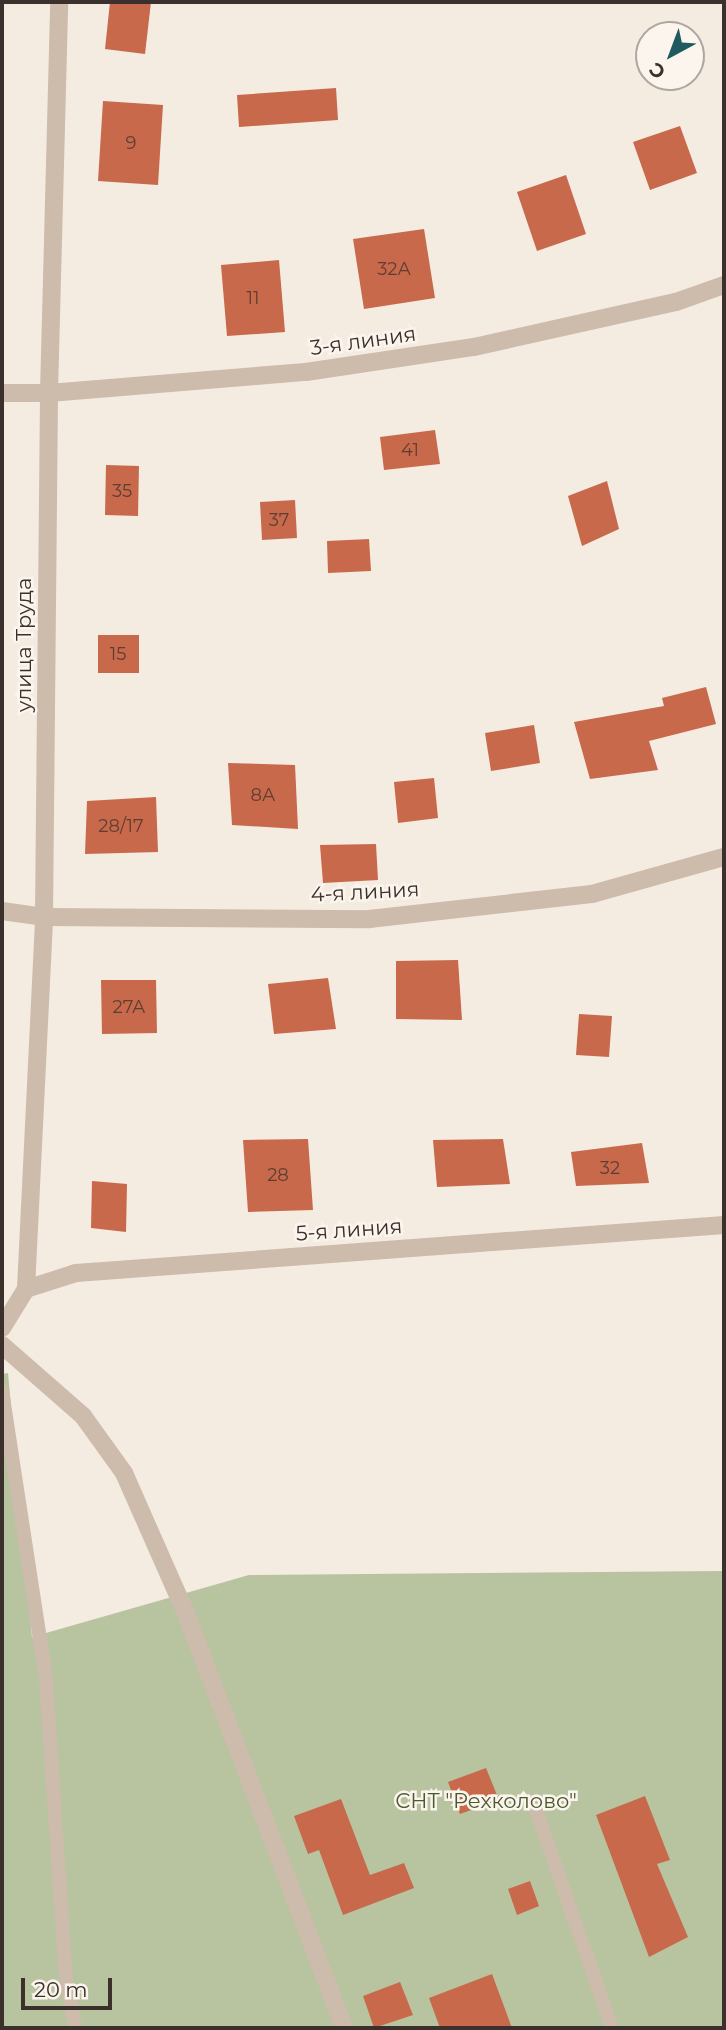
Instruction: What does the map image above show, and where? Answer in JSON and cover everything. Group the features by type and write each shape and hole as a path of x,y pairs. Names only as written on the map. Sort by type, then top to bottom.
{"street":[{"name":"улица Труда","path":"26,1289 44,917 49,393 59,2"},
{"name":"3-я линия","path":"2,393 49,393 306,372 474,347 676,302 724,285"},
{"name":"4-я линия","path":"2,911 44,917 369,919 592,894 724,857"},
{"name":"5-я линия","path":"26,1289 76,1273 724,1225"},
{"path":"2,1328 26,1289"},
{"path":"2,1345 83,1416 124,1473 185,1611 344,2028"}],"lane":[{"path":"2,1391 46,1680 66,1978 75,2028"},
{"path":"533,1801 612,2028"}],"green space":[{"name":"СНТ \"Рехколово\"","path":"8,1373 32,1637 249,1575 724,1571 724,2028 2,2028 2,1374"}],"building":[{"path":"110,2 151,2 145,54 105,49"},
{"path":"336,88 338,120 239,127 237,95"},
{"path":"103,101 163,105 158,185 98,181"},
{"path":"680,126 697,173 650,190 633,142"},
{"path":"566,175 586,234 537,251 517,192"},
{"path":"424,229 435,298 364,309 353,239"},
{"path":"279,260 285,332 227,336 221,265"},
{"path":"435,430 440,464 384,470 380,437"},
{"path":"106,465 139,466 138,516 105,515"},
{"path":"607,481 619,529 582,546 568,496"},
{"path":"295,500 297,538 262,540 260,502"},
{"path":"369,539 371,571 328,573 327,541"},
{"path":"98,635 139,635 139,673 98,673"},
{"path":"706,687 716,724 649,741 658,770 590,779 574,722 664,706 662,698"},
{"path":"534,725 540,763 491,771 485,733"},
{"path":"228,763 295,765 298,829 232,825"},
{"path":"434,778 438,818 398,823 394,782"},
{"path":"156,797 158,852 85,854 87,801"},
{"path":"376,844 378,880 323,883 320,845"},
{"path":"458,960 462,1020 396,1019 396,961"},
{"path":"328,978 336,1029 274,1034 268,984"},
{"path":"101,980 156,980 157,1033 102,1034"},
{"path":"579,1014 612,1016 609,1057 576,1055"},
{"path":"308,1139 313,1210 248,1212 243,1140"},
{"path":"503,1139 510,1184 437,1187 433,1140"},
{"path":"642,1143 649,1183 576,1186 571,1152"},
{"path":"92,1181 127,1184 126,1232 91,1228"},
{"path":"486,1768 499,1800 460,1814 448,1782"},
{"path":"645,1796 670,1860 657,1864 688,1937 649,1957 596,1815"},
{"path":"341,1799 370,1875 404,1863 414,1888 343,1915 319,1850 308,1854 294,1816"},
{"path":"530,1881 539,1906 517,1915 508,1889"},
{"path":"492,1974 512,2028 440,2028 429,1998"},
{"path":"400,1982 413,2015 374,2028 363,1996"}]}
